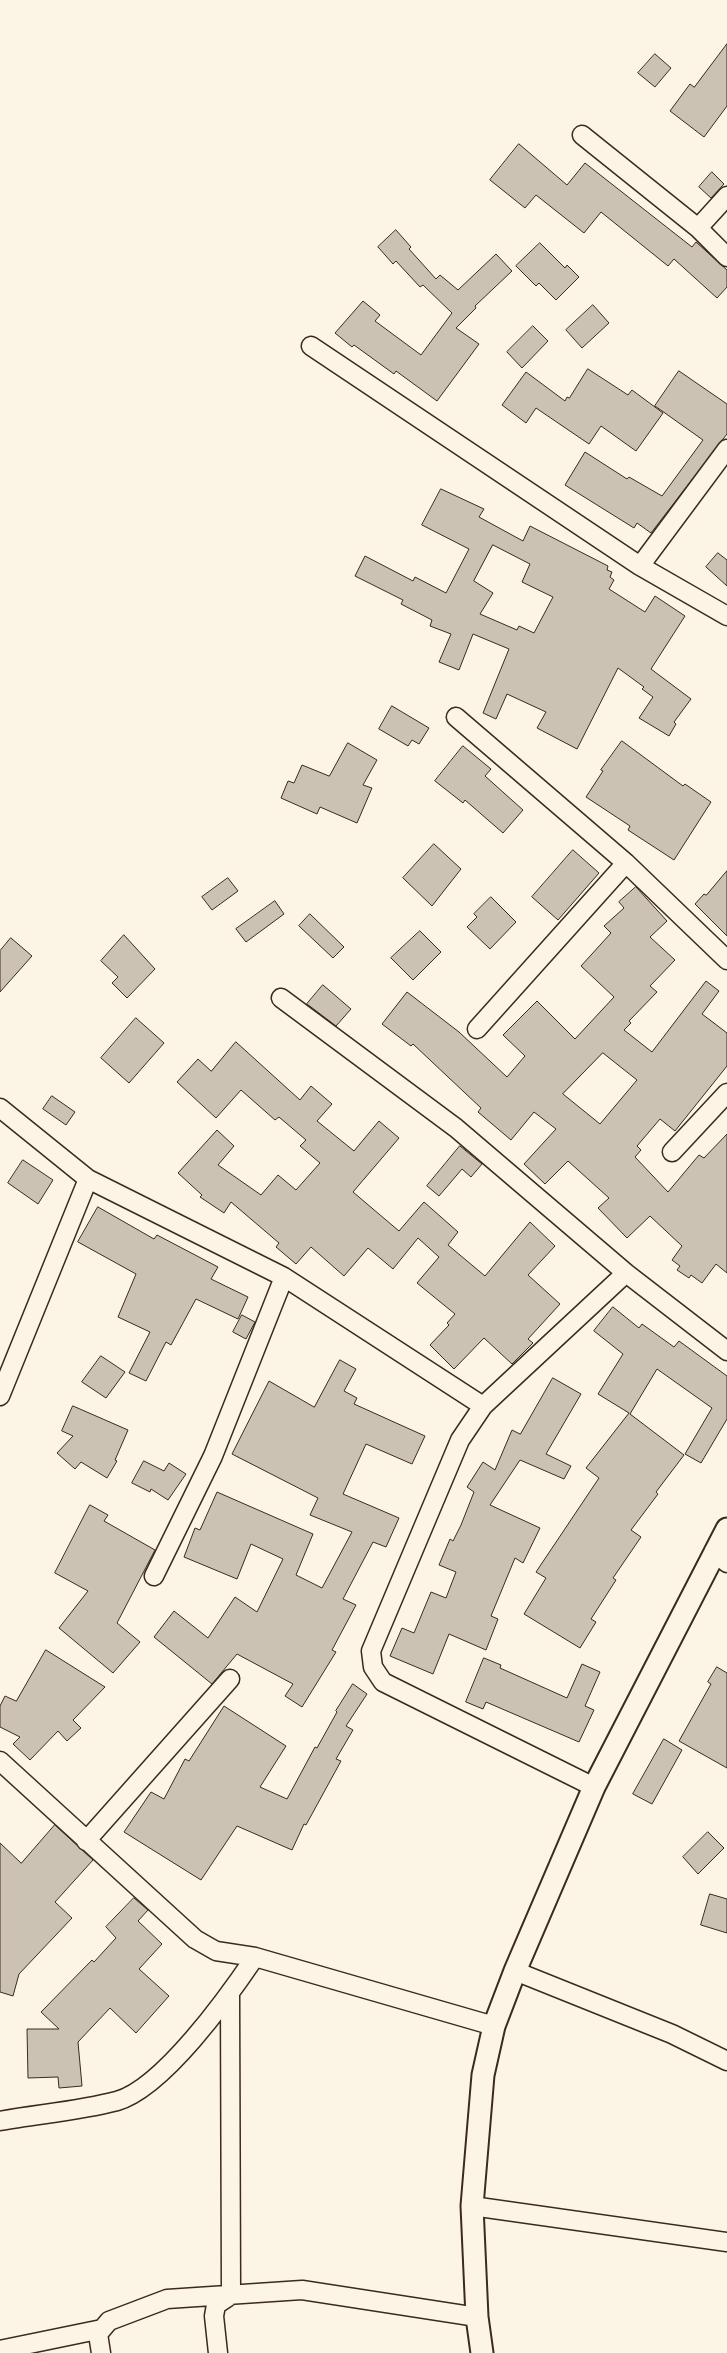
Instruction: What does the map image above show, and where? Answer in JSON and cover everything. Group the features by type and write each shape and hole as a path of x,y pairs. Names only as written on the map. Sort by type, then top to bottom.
{"street":[{"path":"582,135 698,228 727,257"},
{"path":"698,228 727,196"},
{"path":"311,346 640,566 727,616"},
{"path":"640,566 727,449"},
{"path":"456,717 626,863 727,960"},
{"path":"477,1029 626,863"},
{"path":"281,998 456,1128 626,1273 727,1351"},
{"path":"672,1152 727,1093"},
{"path":"0,1108 88,1179 284,1277 483,1406"},
{"path":"0,1396 88,1179"},
{"path":"594,1787 383,1682 373,1667 372,1651 460,1440 483,1406 626,1273"},
{"path":"154,1576 213,1456 284,1277"},
{"path":"482,2353 477,2317 472,2206 483,2075 494,2026 594,1787 720,1557 727,1529"},
{"path":"86,1841 230,1679"},
{"path":"0,1761 195,1939 216,1951 254,1957 494,2026"},
{"path":"0,2121 118,2100 142,2089 167,2067 230,1995 254,1957"},
{"path":"515,1972 672,2034 727,2061"},
{"path":"230,1995 231,2295"},
{"path":"472,2206 727,2242"},
{"path":"100,2353 98,2334 109,2321 167,2300 302,2290 477,2317"},
{"path":"218,2353 214,2316 216,2305 231,2295"},
{"path":"0,2350 102,2329"}],"building":[{"path":"727,44 727,106 704,137 670,111 690,84 694,87"},
{"path":"655,54 671,68 655,87 638,73"},
{"path":"519,144 567,185 585,163 692,247 696,242 727,270 727,287 717,298 674,259 668,266 601,212 584,233 536,195 525,208 490,180"},
{"path":"712,172 724,184 711,198 699,187"},
{"path":"396,230 411,247 409,249 436,279 440,275 458,290 496,254 512,271 475,306 476,308 456,328 479,344 437,401 396,371 394,374 354,345 352,347 335,333 363,301 380,315 375,321 421,355 452,313 423,285 420,287 396,261 393,264 378,247"},
{"path":"540,243 565,268 567,265 579,277 556,300 539,283 536,286 516,266"},
{"path":"593,305 609,323 582,348 566,330"},
{"path":"533,326 548,341 522,368 507,352"},
{"path":"588,369 628,395 632,390 663,413 636,451 601,426 589,444 536,408 526,423 502,405 526,372 565,401"},
{"path":"679,371 727,404 727,434 651,533 637,523 634,528 565,485 585,452 627,479 629,477 662,496 703,440 655,406"},
{"path":"441,489 484,509 479,517 523,541 530,526 608,566 607,570 612,572 610,577 614,580 609,589 645,612 655,596 685,616 651,669 691,699 674,722 676,724 669,736 639,718 653,697 642,689 644,687 618,668 577,749 537,728 546,712 507,694 496,719 483,713 509,649 473,634 459,670 439,662 451,634 430,626 432,620 401,604 403,600 355,576 365,556 413,581 415,577 446,593 469,549 422,525","holes":["493,545 530,564 522,582 553,597 534,633 519,626 517,630 480,614 493,593 474,581"]},
{"path":"718,553 727,560 727,586 706,567"},
{"path":"392,706 429,728 419,744 412,740 408,746 379,729"},
{"path":"622,741 683,786 685,784 711,802 674,860 628,830 630,826 586,797 603,771 601,770"},
{"path":"348,743 377,760 363,785 372,788 357,823 320,807 317,814 281,798 288,781 294,783 302,765 329,776"},
{"path":"463,746 491,769 485,776 523,810 503,833 465,800 463,803 435,781"},
{"path":"434,844 461,869 432,906 403,878"},
{"path":"573,850 599,873 558,920 532,897"},
{"path":"727,871 727,936 695,904 704,894 706,895"},
{"path":"228,878 238,891 212,910 202,897"},
{"path":"636,887 667,921 650,937 675,960 650,986 657,992 629,1021 631,1023 624,1030 652,1052 706,981 719,991 702,1014 727,1033 727,1066 675,1131 660,1119 637,1146 641,1150 635,1157 668,1192 699,1155 704,1158 727,1134 727,1273 716,1264 702,1283 691,1275 689,1278 677,1270 680,1266 672,1260 682,1246 650,1216 627,1238 598,1208 609,1198 568,1161 545,1184 524,1164 556,1129 534,1112 511,1140 478,1112 481,1108 413,1044 411,1046 382,1024 407,992 459,1032 507,1077 525,1056 503,1035 537,1001 575,1039 614,997 581,966 611,933 604,926 624,908 619,902","holes":["603,1053 637,1080 600,1124 563,1094"]},
{"path":"491,897 516,922 490,949 467,927 477,917 474,914"},
{"path":"275,901 284,914 246,942 236,929"},
{"path":"310,914 344,947 333,958 299,926"},
{"path":"420,931 441,952 413,980 391,958"},
{"path":"124,935 155,969 127,998 112,983 118,977 101,961"},
{"path":"11,938 32,956 0,992 0,951"},
{"path":"323,985 351,1009 336,1026 307,1004"},
{"path":"136,1018 164,1043 129,1083 101,1058"},
{"path":"236,1042 300,1100 311,1086 332,1104 317,1121 354,1151 379,1121 399,1138 353,1192 399,1231 424,1202 458,1232 448,1245 485,1276 530,1222 555,1246 528,1275 560,1304 528,1339 533,1343 512,1364 484,1338 454,1369 430,1345 449,1325 447,1323 455,1314 417,1283 439,1257 418,1238 393,1269 368,1248 344,1276 311,1247 296,1264 276,1247 279,1243 231,1202 224,1213 200,1197 202,1195 178,1173 217,1130 234,1146 218,1165 261,1195 278,1175 296,1190 320,1163 300,1146 306,1140 279,1117 275,1120 241,1090 216,1118 177,1082 198,1059 211,1071"},
{"path":"52,1096 75,1112 66,1125 43,1109"},
{"path":"460,1146 482,1164 471,1177 462,1169 439,1196 427,1186"},
{"path":"23,1160 53,1180 38,1204 8,1183"},
{"path":"98,1207 154,1239 157,1235 218,1267 211,1279 248,1297 238,1319 196,1299 171,1345 166,1342 146,1381 129,1373 150,1332 118,1317 136,1274 78,1242"},
{"path":"613,1307 639,1328 642,1324 674,1347 679,1341 727,1376 727,1419 701,1463 685,1454 712,1408 657,1369 630,1414 684,1455 656,1492 658,1494 631,1530 641,1537 613,1578 616,1580 591,1619 596,1622 580,1648 524,1614 546,1578 536,1572 599,1478 586,1468 629,1413 598,1394 623,1354 594,1331"},
{"path":"242,1315 255,1322 246,1339 233,1332"},
{"path":"101,1356 125,1372 106,1398 82,1382"},
{"path":"340,1360 356,1369 344,1391 357,1398 354,1404 425,1436 412,1464 366,1444 343,1494 399,1518 386,1547 373,1542 343,1599 356,1605 332,1650 336,1652 302,1707 285,1696 293,1684 237,1654 212,1684 154,1637 174,1611 208,1638 235,1597 257,1612 283,1559 251,1544 237,1579 184,1557 195,1528 200,1530 217,1492 313,1534 296,1575 322,1588 352,1532 310,1515 318,1498 232,1454 269,1381 314,1407"},
{"path":"553,1378 581,1394 546,1454 571,1466 564,1479 520,1460 490,1505 540,1528 523,1563 515,1558 491,1616 498,1619 486,1650 449,1634 433,1674 390,1656 402,1628 414,1633 431,1592 446,1598 456,1572 439,1565 450,1539 453,1541 461,1525 474,1492 467,1487 483,1462 495,1470 512,1430 520,1434"},
{"path":"73,1406 128,1430 115,1460 117,1461 107,1478 81,1462 75,1469 57,1453 73,1436 62,1431"},
{"path":"144,1461 164,1471 169,1463 186,1474 168,1500 151,1489 150,1492 132,1483"},
{"path":"90,1505 108,1515 104,1521 155,1550 117,1623 140,1642 113,1673 59,1628 88,1591 55,1573"},
{"path":"46,1650 105,1687 73,1720 81,1728 67,1741 58,1731 30,1760 13,1744 20,1737 0,1727 0,1706 5,1696 16,1701"},
{"path":"484,1658 501,1665 500,1668 567,1698 582,1664 600,1672 585,1706 594,1710 579,1742 486,1702 483,1709 466,1702"},
{"path":"717,1667 727,1673 727,1768 679,1741 711,1684 708,1682"},
{"path":"353,1684 367,1694 346,1726 353,1730 336,1759 341,1761 306,1825 304,1824 292,1850 237,1826 201,1880 124,1832 151,1792 164,1799 185,1759 189,1761 224,1706 286,1746 260,1787 287,1799 315,1747 317,1748 336,1711"},
{"path":"664,1739 682,1750 652,1804 633,1794"},
{"path":"55,1825 93,1860 55,1902 72,1918 19,1974 13,1996 0,1992 0,1843 21,1863"},
{"path":"708,1832 724,1848 698,1874 683,1857"},
{"path":"710,1894 727,1899 727,1933 701,1925"},
{"path":"134,1898 148,1910 138,1921 162,1944 139,1969 169,1996 136,2033 110,2008 78,2042 82,2086 59,2088 58,2077 28,2078 27,2029 59,2029 41,2012 92,1960 94,1962 116,1938 106,1927"}]}
